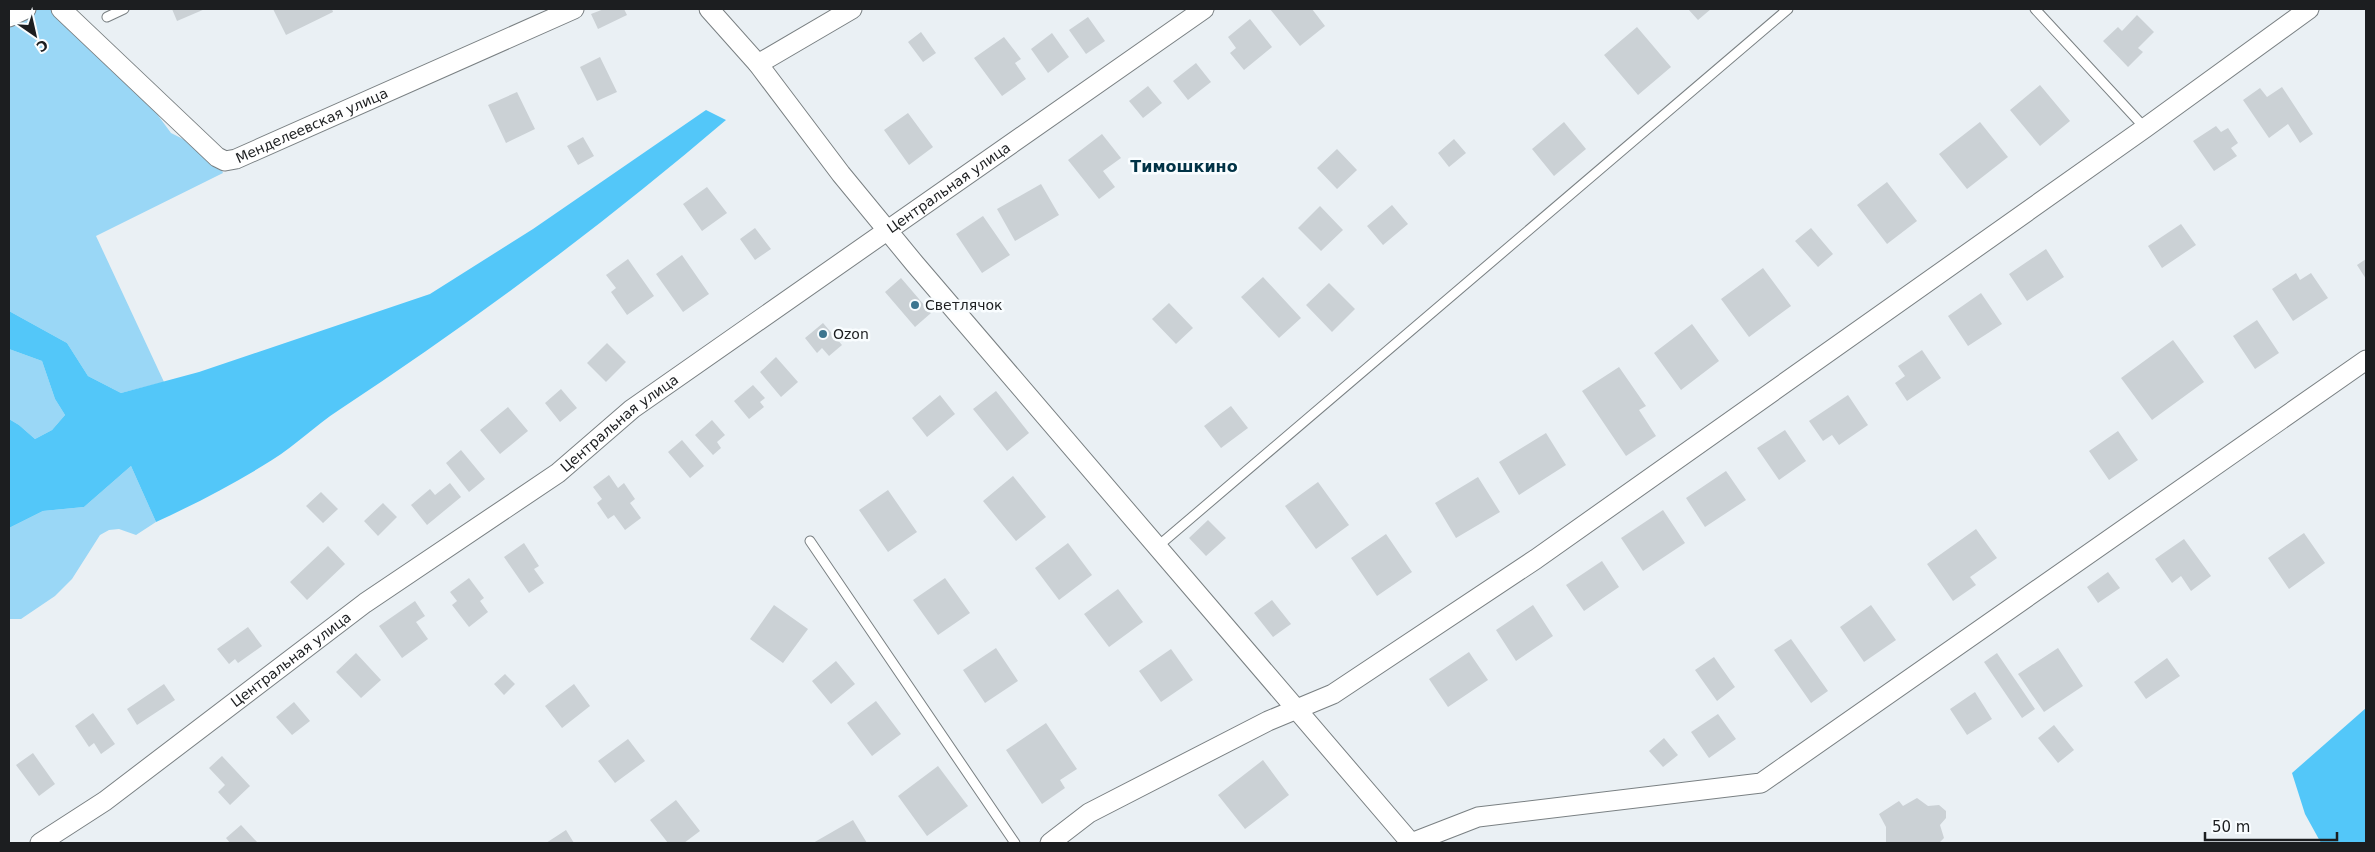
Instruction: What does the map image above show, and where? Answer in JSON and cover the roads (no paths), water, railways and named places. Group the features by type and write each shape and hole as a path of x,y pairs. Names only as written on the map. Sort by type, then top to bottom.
{"street":[{"path":"9,16 26,9"},
{"name":"Менделеевская улица","path":"61,9 217,157 225,161 236,159 574,9"},
{"path":"709,9 758,64 886,230 1411,843 1478,817 1761,783 2366,360"},
{"path":"758,64 852,9"},
{"name":"Центральная улица","path":"40,843 105,801 365,603 558,474 632,409 1204,9"},
{"path":"1050,843 1089,813 1268,721 1333,694 1536,559 2145,128 2309,9"}],"lane":[{"path":"107,17 124,9"},
{"path":"1157,547 1788,9"},
{"path":"2035,9 2145,128"},
{"path":"810,541 1015,843"}],"place":[{"name":"Светлячок","path":"915,305"},
{"name":"Ozon","path":"823,334"}],"district":[{"name":"Тимошкино","path":"1184,166"}]}
